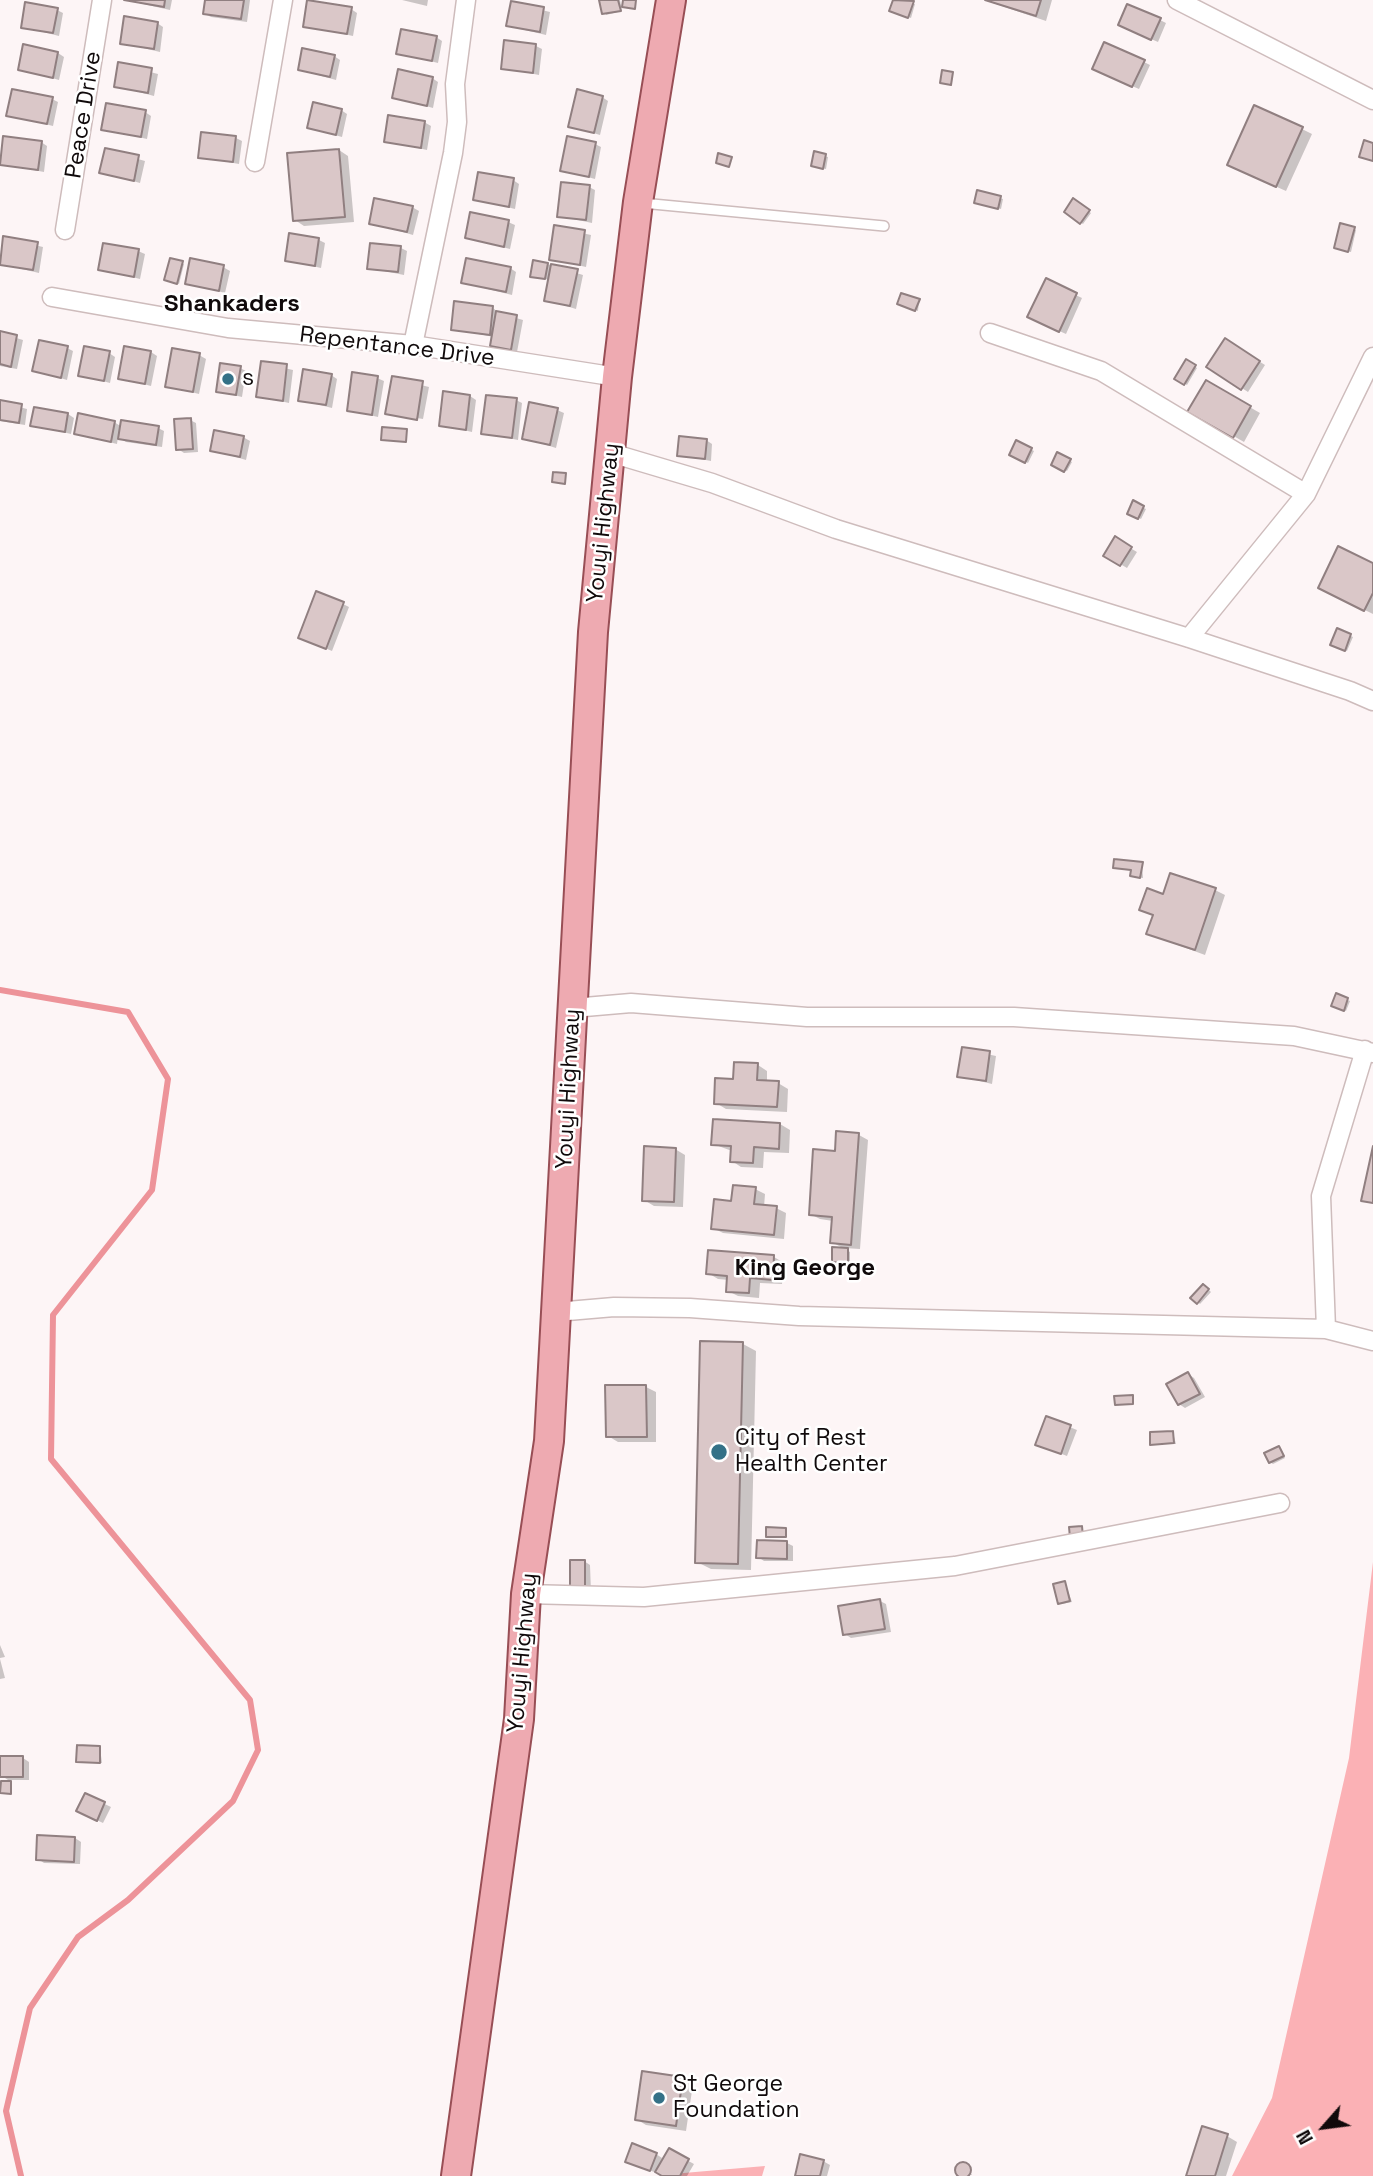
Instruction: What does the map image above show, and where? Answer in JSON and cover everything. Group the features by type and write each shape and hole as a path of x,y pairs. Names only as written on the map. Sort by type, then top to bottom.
{"main road":[{"name":"Youyi Highway","path":"456,2176 519,1719 526,1594 549,1441 593,632 617,377 638,202 671,0"}],"street":[{"name":"Peace Drive","path":"65,230 102,0"},
{"path":"255,162 283,0"},
{"path":"413,345 453,153 457,122 455,84 466,0"},
{"path":"1177,0 1373,100"},
{"name":"Repentance Drive","path":"52,297 228,328 413,345 617,377"},
{"path":"990,333 1101,371 1306,494"},
{"path":"1189,638 1306,494 1373,357"},
{"path":"611,453 712,483 835,529 1189,638 1373,701"},
{"path":"573,1008 631,1003 807,1017 1014,1017 1294,1036 1369,1051 1321,1196 1326,1329"},
{"path":"556,1312 614,1307 690,1308 799,1316 1326,1329 1373,1341"},
{"path":"526,1594 644,1597 955,1566 1280,1503"}],"lane":[{"path":"638,202 884,226"}],"shaded area":[{"path":"1373,1562 1373,2176 1232,2176 1272,2098 1349,1758"},
{"path":"765,2166 762,2176 671,2176 672,2174"}],"building":[{"path":"124,0 165,0 164,7"},
{"path":"205,0 244,0 241,19 203,14"},
{"path":"307,0 352,7 347,34 303,27"},
{"path":"599,0 618,0 621,11 602,14"},
{"path":"623,0 636,0 635,9 622,7"},
{"path":"893,0 914,1 908,18 889,11"},
{"path":"985,0 1041,0 1036,16"},
{"path":"511,1 544,7 540,32 506,26"},
{"path":"25,2 58,8 53,33 21,28"},
{"path":"1127,4 1161,18 1151,40 1118,25"},
{"path":"124,16 158,22 154,49 120,44"},
{"path":"401,29 437,36 432,61 396,54"},
{"path":"504,40 536,44 533,73 501,69"},
{"path":"1104,42 1145,60 1132,87 1092,69"},
{"path":"23,44 58,52 53,78 18,70"},
{"path":"302,48 335,55 330,77 298,70"},
{"path":"118,62 152,68 148,93 114,87"},
{"path":"398,69 433,77 427,106 392,98"},
{"path":"942,70 953,72 951,85 940,83"},
{"path":"12,89 53,97 47,124 6,116"},
{"path":"577,89 603,96 594,133 568,127"},
{"path":"313,102 342,109 336,135 307,128"},
{"path":"106,103 146,110 141,137 101,130"},
{"path":"1254,105 1303,127 1276,187 1227,165"},
{"path":"388,115 425,121 421,148 384,142"},
{"path":"201,132 236,136 233,162 198,158"},
{"path":"3,136 42,141 38,170 0,165"},
{"path":"567,136 596,142 589,177 560,171"},
{"path":"1364,140 1373,143 1373,161 1359,157"},
{"path":"105,148 139,155 134,181 99,173"},
{"path":"339,149 345,217 293,221 287,153"},
{"path":"814,151 826,154 823,169 811,166"},
{"path":"718,153 732,157 729,167 716,163"},
{"path":"478,172 514,178 509,207 473,200"},
{"path":"561,182 590,185 586,220 557,217"},
{"path":"977,190 1001,196 998,209 974,203"},
{"path":"374,198 413,206 407,232 369,224"},
{"path":"1073,198 1090,210 1080,224 1064,212"},
{"path":"470,212 509,220 504,247 465,238"},
{"path":"1340,223 1355,227 1348,252 1334,248"},
{"path":"554,225 585,230 580,265 549,260"},
{"path":"289,233 319,238 315,266 285,261"},
{"path":"3,236 38,242 33,270 0,265"},
{"path":"103,243 139,249 134,277 98,270"},
{"path":"370,243 401,246 398,272 367,269"},
{"path":"170,258 183,261 177,284 164,280"},
{"path":"190,258 224,265 219,291 185,284"},
{"path":"466,258 511,267 506,292 461,283"},
{"path":"533,260 548,263 545,279 530,277"},
{"path":"551,264 578,269 570,306 544,301"},
{"path":"1046,278 1077,293 1059,332 1027,317"},
{"path":"901,293 920,299 915,311 897,304"},
{"path":"454,301 493,306 490,335 451,330"},
{"path":"496,311 517,315 511,350 490,346"},
{"path":"0,331 17,335 11,367 0,364"},
{"path":"1225,338 1260,361 1241,390 1206,367"},
{"path":"39,340 68,346 61,378 32,371"},
{"path":"84,346 110,351 104,381 78,376"},
{"path":"124,346 151,351 145,384 118,379"},
{"path":"172,348 200,353 193,392 165,387"},
{"path":"1186,359 1196,365 1184,385 1174,379"},
{"path":"261,361 287,364 283,401 256,397"},
{"name":"s","path":"220,363 241,366 236,395 216,392"},
{"path":"303,369 332,374 326,405 298,401"},
{"path":"352,372 378,376 372,415 347,411"},
{"path":"392,376 423,381 417,420 385,414"},
{"path":"1206,380 1251,406 1233,438 1187,412"},
{"path":"443,391 470,395 466,430 439,426"},
{"path":"486,395 517,398 512,438 481,434"},
{"path":"0,400 22,404 19,423 0,420"},
{"path":"529,402 558,408 550,445 522,439"},
{"path":"34,407 68,413 65,432 30,426"},
{"path":"78,413 115,421 111,442 74,434"},
{"path":"191,418 193,449 176,450 174,419"},
{"path":"121,420 159,426 156,445 118,439"},
{"path":"382,427 407,429 406,442 381,440"},
{"path":"214,430 244,436 240,457 210,451"},
{"path":"679,436 707,439 705,459 677,456"},
{"path":"1016,440 1032,448 1025,463 1009,455"},
{"path":"1057,452 1071,459 1064,472 1051,465"},
{"path":"553,472 566,473 565,484 552,482"},
{"path":"1133,500 1144,506 1138,519 1127,514"},
{"path":"1115,536 1132,547 1120,566 1103,556"},
{"path":"1338,546 1373,563 1373,593 1364,611 1318,588"},
{"path":"316,591 344,602 326,649 298,638"},
{"path":"1337,628 1351,634 1345,651 1330,645"},
{"path":"1114,859 1143,862 1140,878 1130,876 1131,870 1113,868"},
{"path":"1170,873 1216,888 1195,950 1146,934 1153,915 1139,910 1147,888 1163,894"},
{"path":"1336,993 1348,998 1344,1011 1331,1006"},
{"path":"962,1047 990,1051 986,1081 957,1077"},
{"path":"734,1062 758,1063 757,1080 779,1081 777,1107 714,1104 715,1078 733,1079"},
{"path":"713,1119 780,1123 779,1149 754,1147 753,1163 730,1162 731,1146 711,1145"},
{"path":"836,1131 859,1133 851,1245 830,1243 832,1217 809,1215 813,1149 835,1151"},
{"path":"644,1146 676,1148 674,1202 642,1201"},
{"path":"1373,1146 1373,1203 1361,1201"},
{"path":"733,1185 756,1187 754,1204 777,1206 774,1235 711,1229 714,1199 731,1201"},
{"path":"832,1247 848,1248 848,1263 832,1262"},
{"path":"708,1250 774,1255 773,1280 750,1278 749,1293 726,1292 727,1276 706,1274"},
{"path":"1203,1284 1209,1289 1197,1304 1190,1298"},
{"name":"City of Rest Health Center","path":"700,1341 743,1342 738,1564 695,1563"},
{"path":"1188,1372 1200,1394 1178,1405 1166,1384"},
{"path":"605,1385 646,1385 647,1437 606,1437"},
{"path":"1133,1395 1133,1404 1115,1405 1114,1396"},
{"path":"1046,1416 1071,1425 1061,1454 1035,1445"},
{"path":"1173,1431 1174,1443 1150,1445 1150,1432"},
{"path":"1279,1446 1284,1456 1269,1463 1264,1453"},
{"path":"1082,1526 1083,1537 1070,1538 1069,1527"},
{"path":"766,1527 786,1528 786,1537 766,1537"},
{"path":"757,1540 787,1541 787,1559 756,1558"},
{"path":"570,1560 585,1560 585,1590 570,1590"},
{"path":"1065,1581 1070,1601 1058,1604 1053,1584"},
{"path":"880,1599 885,1629 843,1635 838,1606"},
{"path":"77,1745 100,1746 100,1763 76,1762"},
{"path":"0,1756 23,1756 23,1777 0,1777"},
{"path":"1,1781 11,1781 11,1794 0,1793"},
{"path":"85,1793 105,1802 97,1821 76,1811"},
{"path":"37,1835 75,1837 74,1862 36,1860"},
{"name":"St George Foundation","path":"642,2071 683,2077 676,2126 635,2120"},
{"path":"1202,2126 1228,2134 1215,2176 1186,2176"},
{"path":"632,2143 657,2153 650,2171 625,2162"},
{"path":"669,2148 689,2159 680,2176 662,2176 655,2172"},
{"path":"800,2154 824,2160 820,2176 795,2176"},
{"path":"963,2162 971,2170 963,2178 955,2170"}],"waterway":[{"path":"0,990 128,1012 168,1079 152,1190 53,1315 51,1459 250,1700 258,1750 233,1801 128,1900 78,1937 30,2008 6,2111 21,2176"}],"place":[{"name":"s","path":"228,379"},
{"name":"City of Rest Health Center","path":"719,1452"},
{"name":"St George Foundation","path":"659,2098"}],"district":[{"name":"Shankaders","path":"232,304"},
{"name":"King George","path":"805,1268"}]}
